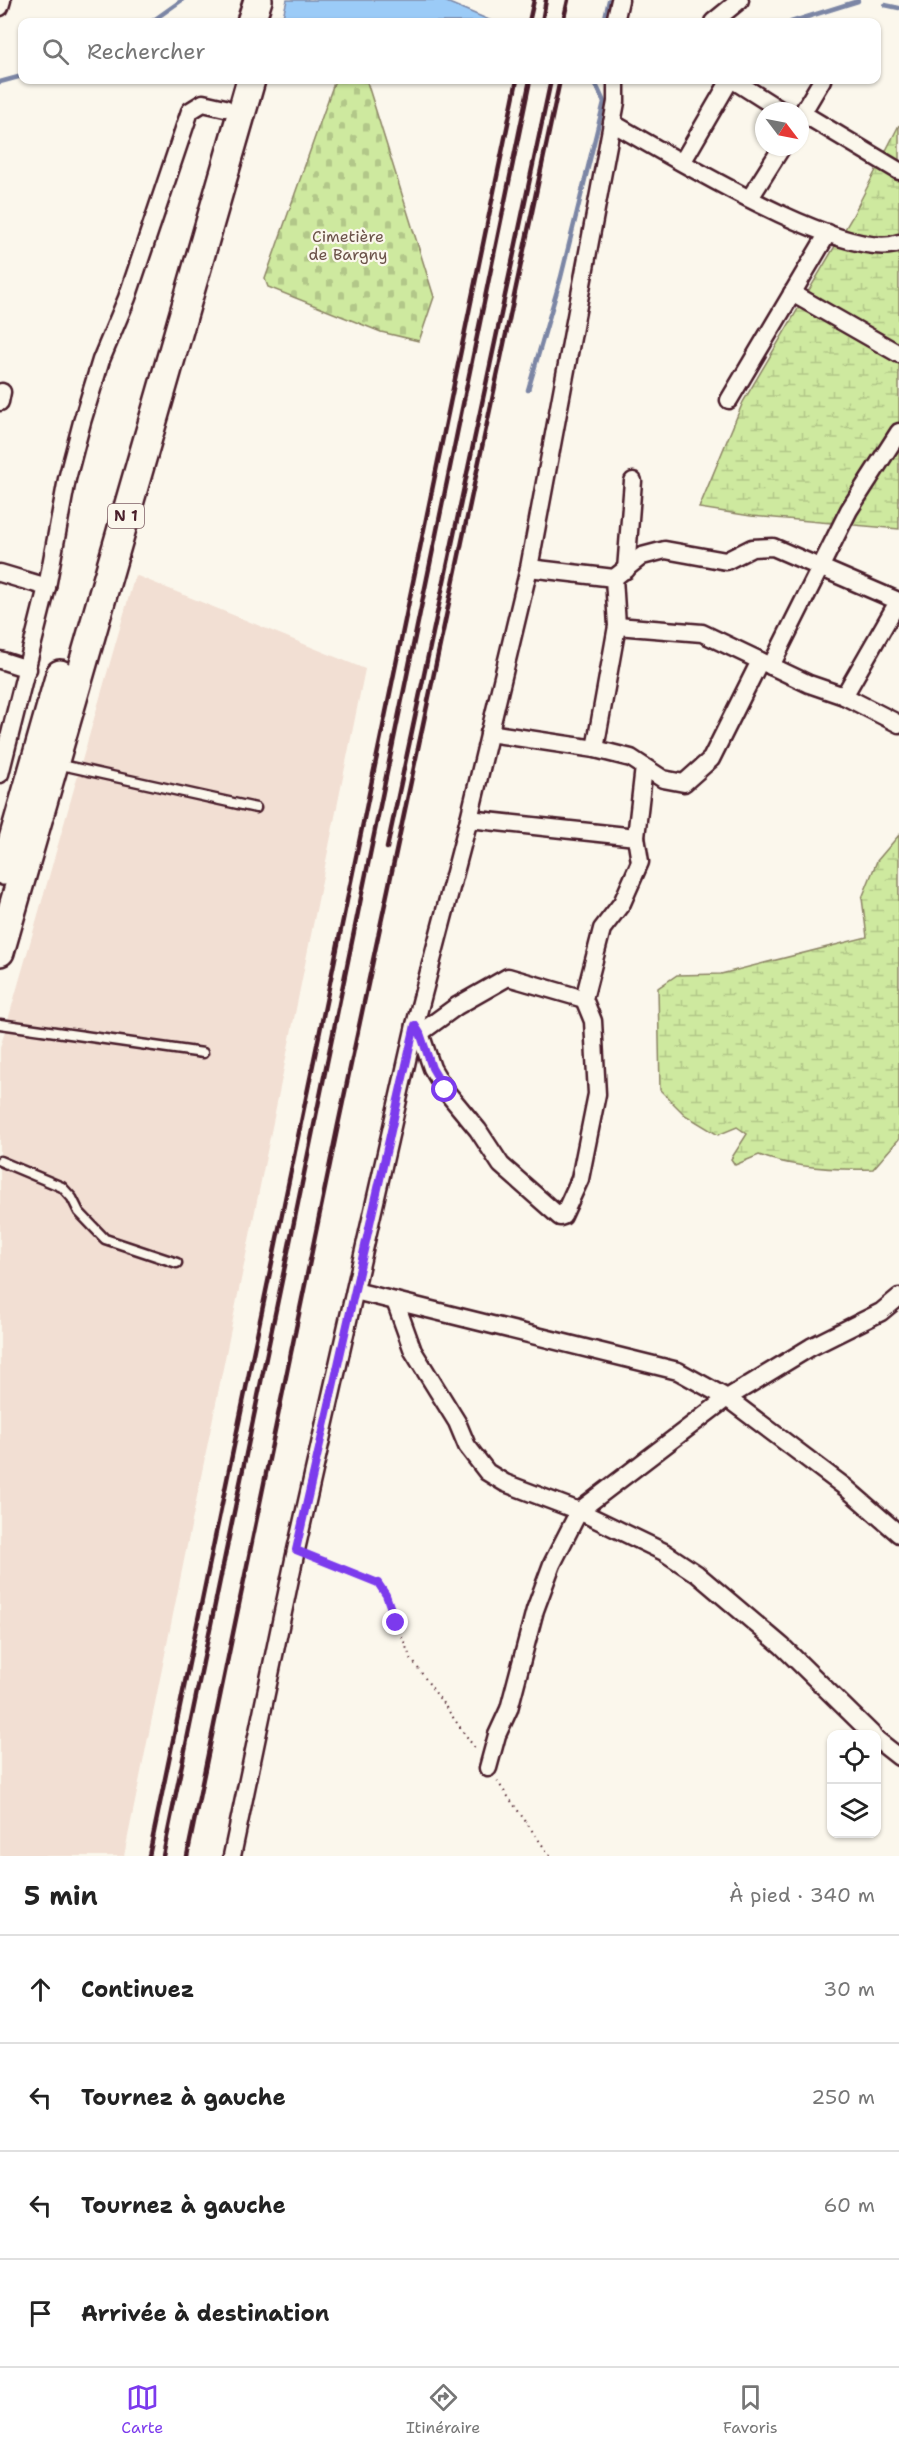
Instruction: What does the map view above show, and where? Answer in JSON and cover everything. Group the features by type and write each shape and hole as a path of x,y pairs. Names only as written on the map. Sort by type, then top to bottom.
{"highway":[{"path":"256,18 268,7"},
{"name":"N 1","path":"0,952 45,759 233,84"},
{"name":"N 1","path":"0,884 45,759 250,84"}],"street":[{"path":"0,7 2,0"},
{"path":"616,18 620,0"},
{"path":"724,18 740,0"},
{"path":"232,1856 296,1550 355,1290 529,568 616,102 616,84"},
{"path":"682,161 730,84"},
{"path":"739,84 768,102"},
{"path":"809,102 820,84"},
{"path":"0,774 4,748 28,669 47,587 67,480 92,388 127,298 190,111 203,103 225,108"},
{"path":"809,120 899,171"},
{"path":"612,123 750,198 828,233 851,242 872,245 899,243"},
{"path":"750,198 776,156"},
{"path":"729,400 828,233"},
{"path":"792,293 899,354"},
{"path":"489,733 595,749 631,758 663,779 684,783 711,759 821,567 849,510 874,468 897,442"},
{"path":"595,749 617,626 620,574 633,481"},
{"path":"529,568 620,574 642,556 665,550 726,561 752,549 773,547 897,598 895,607 844,696"},
{"path":"0,573 47,587"},
{"path":"617,626 702,633 765,664 844,696 899,724"},
{"path":"0,660 28,669"},
{"path":"4,748 45,759"},
{"path":"417,1029 432,1068 445,1090 478,1130 501,1165 560,1217 563,1216 580,1179 597,1094 593,1020 584,999 602,929 622,903 640,862 636,837 644,768"},
{"path":"470,819 636,837"},
{"path":"417,1029 508,977 584,999"},
{"path":"355,1290 588,1350 658,1364 678,1371 727,1398 845,1487 899,1534"},
{"path":"489,1768 497,1735 509,1709 535,1610 552,1564 579,1511 727,1398 811,1347 881,1312 899,1297"},
{"path":"395,1301 413,1351 457,1422 477,1461 487,1472 505,1483 579,1511 664,1552 697,1574 782,1646 868,1730"},
{"path":"881,1743 899,1756"}],"lane":[{"path":"45,759 256,808"},
{"path":"0,1024 204,1053"},
{"path":"0,1161 62,1187 72,1198 78,1212 105,1239 177,1263"}],"path":[{"path":"296,1550 378,1583 386,1595 410,1657 550,1856"}],"shaded area":[{"path":"135,575 365,669 124,1856 0,1856 0,1048"}],"green space":[{"name":"Cimetière de Bargny","path":"334,84 368,84 434,297 419,341 381,332 268,287 265,279"},
{"path":"899,125 899,529 751,516 699,508 743,402 851,219"},
{"path":"899,835 899,1139 873,1169 815,1167 786,1163 759,1155 735,1165 731,1159 747,1134 737,1127 718,1135 685,1115 660,1090 658,988 677,975 721,974 867,937 862,898 877,861"}],"water":[{"path":"287,0 442,0 485,18 305,18 283,16"}],"waterway":[{"path":"157,18 182,0"},
{"path":"605,18 609,0"},
{"path":"804,18 858,1"},
{"path":"885,5 899,8"},
{"path":"0,82 18,77"},
{"path":"528,390 561,277 604,102 596,84"}],"railway":[{"path":"530,18 534,0"},
{"path":"543,18 546,0"},
{"path":"564,18 568,0"},
{"path":"149,1856 516,84"},
{"path":"163,1856 529,84"},
{"path":"387,848 550,84"},
{"path":"187,1856 338,1125 559,84"}],"route":[{"path":"396,1623 386,1595 378,1583 296,1550 415,1025 432,1068 445,1090"}]}
